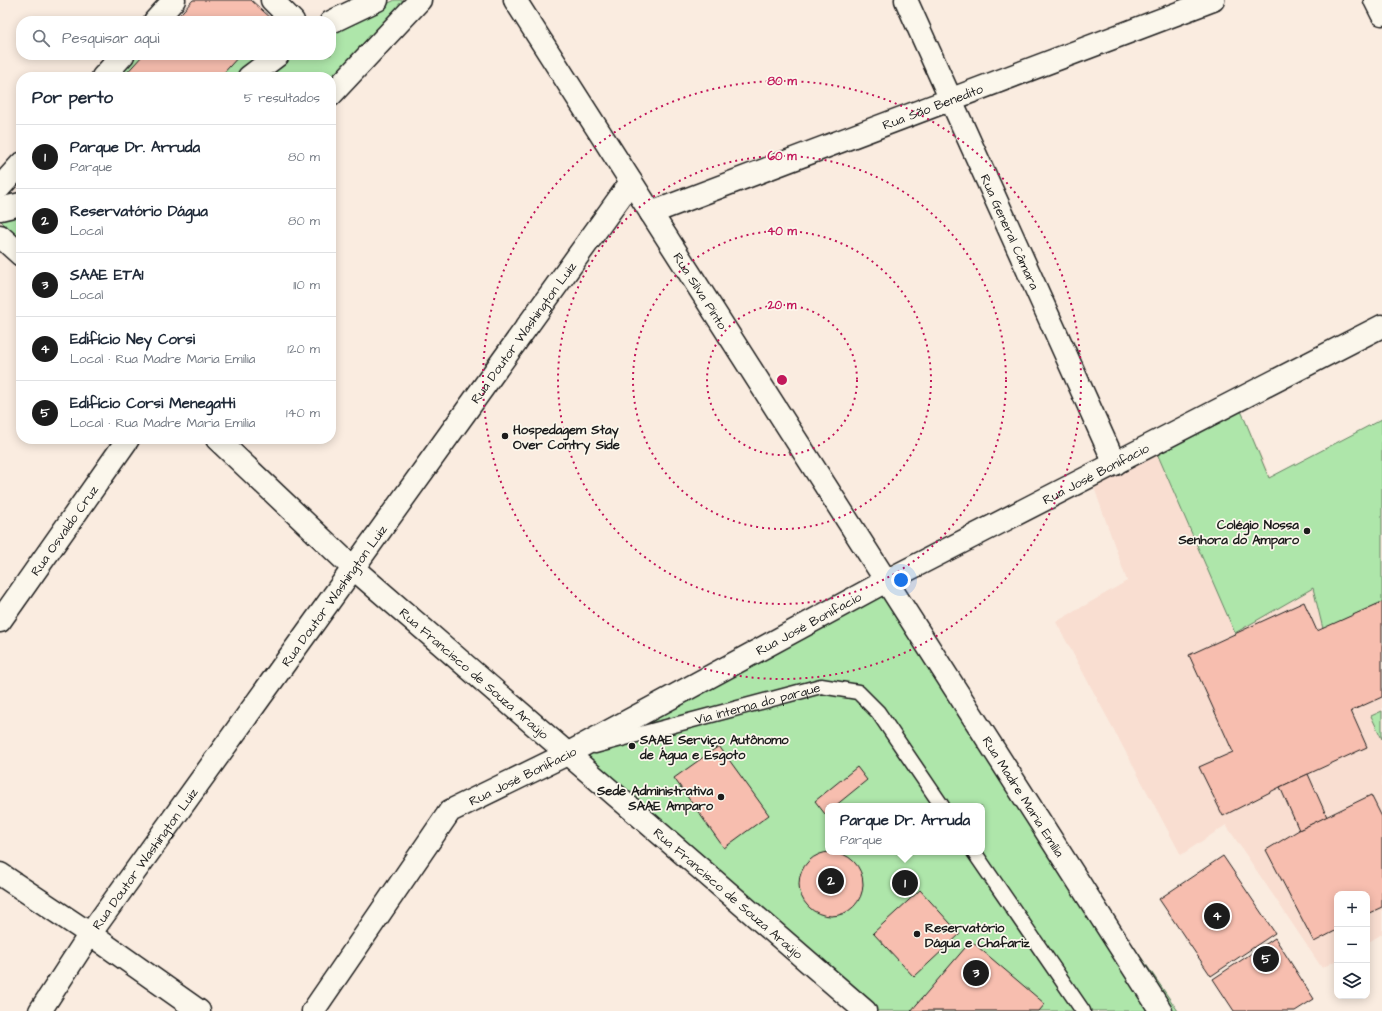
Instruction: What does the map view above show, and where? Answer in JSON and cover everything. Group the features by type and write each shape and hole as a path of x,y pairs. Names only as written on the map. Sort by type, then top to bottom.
{"street":[{"path":"160,16 174,0"},
{"path":"272,0 289,16"},
{"path":"336,20 377,0"},
{"path":"336,90 420,0"},
{"name":"Rua Silva Pinto","path":"514,0 886,581"},
{"name":"Rua General Câmara","path":"906,0 1115,464"},
{"name":"Rua São Benedito","path":"651,213 1213,0"},
{"path":"1375,0 1382,14"},
{"path":"108,72 118,60"},
{"path":"256,72 271,60"},
{"path":"0,187 16,169"},
{"name":"Rua Doutor Washington Luiz","path":"40,1011 90,934 631,182"},
{"path":"0,209 16,205"},
{"path":"0,236 16,250"},
{"name":"Rua José Bonifacio","path":"313,1011 450,811 567,754 886,581 1382,326"},
{"name":"Rua Osvaldo Cruz","path":"0,621 124,444"},
{"name":"Rua Francisco de Souza Araújo","path":"222,444 353,568 864,1011"},
{"name":"Rua Madre Maria Emília","path":"886,581 1161,1011"},
{"path":"0,874 90,934 199,1011"}],"lane":[{"name":"Via interna do parque","path":"567,754 821,686 858,692 878,712 940,803"},
{"path":"976,855 1083,1011"}],"shaded area":[{"path":"1237,401 1271,478 1382,419 1382,934 1370,941 1370,891 1334,891 1334,962 1322,968 1226,825 1181,855 1056,622 1127,581 1090,476"}],"green space":[{"path":"395,0 413,0 336,83 336,72 267,72 283,60 336,60 336,29"},
{"path":"129,60 260,60 244,72 119,72"},
{"path":"16,214 16,238 3,226 6,226 0,220 0,217"},
{"path":"1237,401 1269,478 1382,419 1382,602 1323,629 1313,588 1235,633 1153,444"},
{"path":"885,584 1178,1011 868,1011 571,755"},
{"path":"1382,711 1382,739 1371,716"}],"building":[{"path":"193,0 251,0 269,16 179,16"},
{"path":"138,60 235,60 225,72 128,72"},
{"path":"1304,602 1317,631 1382,602 1382,697 1351,711 1367,747 1280,787 1223,816 1199,767 1233,752 1189,655"},
{"name":"Sede Administrativa SAAE Amparo","path":"719,746 769,815 724,848 674,778"},
{"path":"857,767 867,780 839,803 825,803 825,814 815,801"},
{"path":"1308,774 1327,817 1299,830 1280,787"},
{"path":"1371,795 1382,817 1382,907 1370,913 1370,891 1334,891 1334,932 1314,942 1266,850 1299,830"},
{"path":"825,852 825,855 845,855 849,857 858,866 863,878 863,890 858,902 849,911 837,916 825,916 813,911 804,902 799,890 799,878 804,866 813,857"},
{"path":"1223,856 1275,933 1211,976 1159,899"},
{"name":"Reservatório Dágua e Chafariz","path":"920,890 960,934 914,977 873,933"},
{"path":"1275,938 1314,999 1295,1011 1234,1011 1213,979"},
{"path":"971,941 1045,1004 1039,1011 911,1011"}],"place":[{"name":"Hospedagem Stay Over Contry Side","path":"505,436"},
{"name":"Colégio Nossa Senhora do Amparo","path":"1307,531"},
{"name":"SAAE Serviço Autônomo de Água e Esgoto","path":"632,746"},
{"name":"Sede Administrativa SAAE Amparo","path":"721,797"},
{"name":"Reservatório Dágua","path":"831,881"},
{"name":"Parque Dr. Arruda","path":"905,883"},
{"name":"Edifício Ney Corsi","path":"1217,916"},
{"name":"Reservatório Dágua e Chafariz","path":"917,934"},
{"name":"Edifício Corsi Menegatti","path":"1266,959"},
{"name":"SAAE ETA1","path":"976,973"}]}
